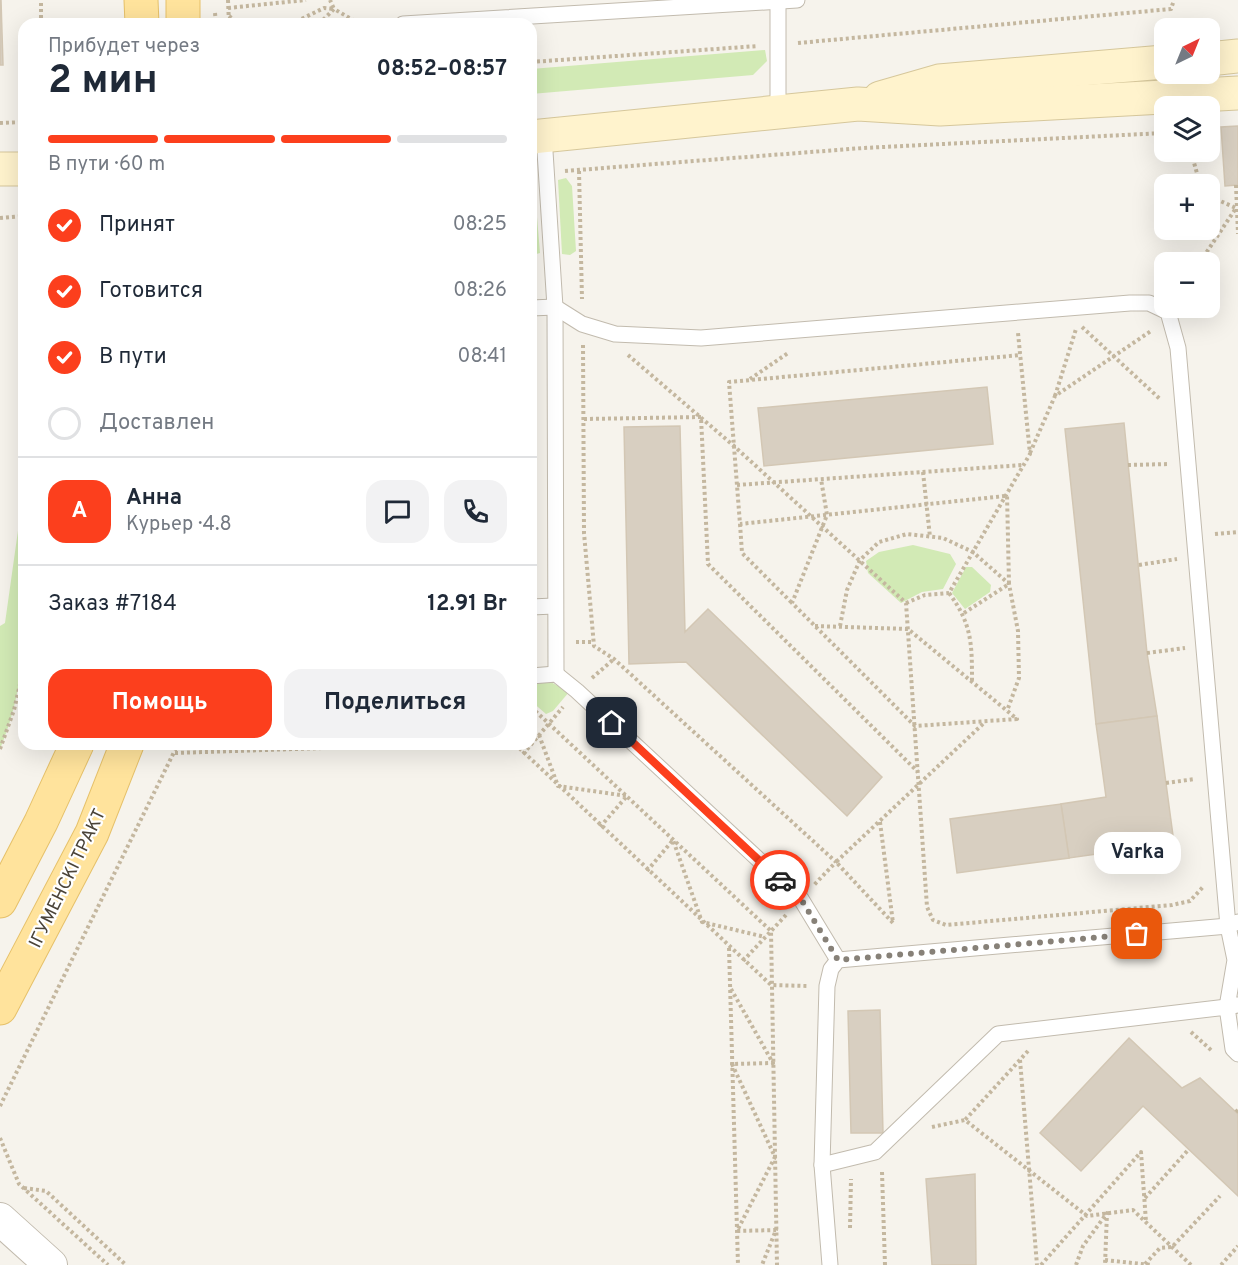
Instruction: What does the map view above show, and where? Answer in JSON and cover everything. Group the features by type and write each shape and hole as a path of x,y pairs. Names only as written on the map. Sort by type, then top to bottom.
{"main road":[{"path":"141,0 142,18"},
{"path":"183,0 183,18"},
{"path":"0,901 41,822 74,750"},
{"name":"ІГУМЕНСКІ ТРАКТ","path":"0,1008 92,833 125,750"}],"street":[{"path":"1220,58 1238,56"},
{"path":"537,136 858,104 939,81 1154,63"},
{"path":"858,104 940,109 1238,93"},
{"path":"0,169 18,169"},
{"path":"0,1219 51,1265"}],"lane":[{"path":"486,18 706,2 797,0"},
{"path":"777,113 778,1"},
{"path":"537,136 546,172 555,307 554,606 556,674"},
{"path":"537,308 555,307 582,324 615,334 701,338 1130,303 1149,303 1168,312 1178,348 1233,924 1233,1049 1238,1054"},
{"path":"537,607 554,606"},
{"path":"537,676 556,674 586,699 801,899 838,960"},
{"path":"830,1265 822,1165 827,986 831,969 838,960 1233,924"},
{"path":"822,1165 875,1152 998,1034 1233,1006"}],"path":[{"path":"41,0 41,18"},
{"path":"228,0 229,16 232,18"},
{"path":"228,8 306,0"},
{"path":"330,0 334,9"},
{"path":"537,62 778,45 1171,9 1174,0"},
{"path":"303,18 324,8 334,9 350,18"},
{"path":"325,18 334,9"},
{"path":"0,123 18,122"},
{"path":"546,172 863,148 1154,133"},
{"path":"579,171 582,324"},
{"path":"1236,185 1238,234"},
{"path":"1220,201 1236,208"},
{"path":"1207,252 1236,208"},
{"path":"0,218 18,216"},
{"path":"1068,325 1088,323"},
{"path":"1078,324 1167,404 1166,392"},
{"path":"949,593 1030,454 1055,396 1078,324"},
{"path":"1055,396 1154,327 1158,337"},
{"path":"1028,329 1017,330 1030,454"},
{"path":"592,343 583,340 584,532 594,646 614,659 836,862 893,923 880,822"},
{"path":"620,353 630,356 701,417 906,603 927,907 933,920 946,926 1172,905 1190,901 1203,887 1202,875"},
{"path":"815,626 908,629 1017,719 915,726 815,626 792,603 742,553 729,382 1021,356"},
{"path":"584,419 701,417"},
{"path":"701,417 708,564 918,772"},
{"path":"1171,452 1172,476"},
{"path":"737,485 1024,464"},
{"path":"1128,465 1172,464"},
{"path":"923,472 930,537"},
{"path":"792,603 827,515 821,479"},
{"path":"740,524 1006,495"},
{"path":"1006,495 1009,584 1018,631 1019,678 1007,711"},
{"path":"840,626 847,590 860,560 879,542 907,534 943,538 973,552 1009,584"},
{"path":"1178,547 1179,570"},
{"path":"1139,565 1178,559"},
{"path":"964,613 1009,584"},
{"path":"906,603 926,595 949,593"},
{"path":"949,593 964,613 972,650 972,682"},
{"path":"1184,637 1186,660"},
{"path":"1147,653 1185,648"},
{"path":"0,749 18,693"},
{"path":"537,713 771,931 777,1265"},
{"path":"836,862 986,721"},
{"path":"539,735 558,786"},
{"path":"0,1106 176,750"},
{"path":"175,753 265,750"},
{"path":"521,750 600,827 771,986 827,986"},
{"path":"1194,767 1196,791"},
{"path":"1166,783 1195,779"},
{"path":"558,786 627,796"},
{"path":"600,827 627,796"},
{"path":"647,871 673,840"},
{"path":"673,840 702,922"},
{"path":"702,922 765,937"},
{"path":"729,948 738,1265"},
{"path":"730,988 773,1063"},
{"path":"1181,1033 1192,1032"},
{"path":"923,1129 965,1120 1035,1043"},
{"path":"1020,1059 1037,1265"},
{"path":"732,1064 773,1063"},
{"path":"732,1064 775,1157"},
{"path":"965,1120 1087,1216 1133,1210 1191,1265"},
{"path":"0,1138 23,1188 108,1265"},
{"path":"1144,1199 1189,1149"},
{"path":"1041,1265 1087,1216 1141,1152 1146,1222"},
{"path":"737,1231 775,1157"},
{"path":"872,1172 882,1172 890,1164"},
{"path":"882,1172 885,1265"},
{"path":"850,1232 849,1188 851,1179 856,1175"},
{"path":"23,1188 46,1191 126,1265"},
{"path":"1145,1264 1160,1248 1172,1247 1220,1196"},
{"path":"1107,1214 1105,1262 1151,1265"},
{"path":"1076,1265 1083,1246 1107,1214"},
{"path":"737,1231 776,1230"},
{"path":"762,1265 776,1230"},
{"path":"1221,1265 1238,1246"}],"green space":[{"path":"765,50 767,61 753,75 537,93 537,69"},
{"path":"566,178 572,186 576,251 570,255 562,254 558,180"},
{"path":"537,217 540,253 537,254"},
{"path":"18,531 18,690 0,749 0,626 5,623"},
{"path":"913,545 950,554 956,564 943,589 922,592 901,603 868,573 866,561 879,552"},
{"path":"966,567 972,567 991,585 990,592 965,609 952,593"},
{"path":"537,680 547,680 569,692 553,711 546,714 537,706"}],"building":[{"path":"1,0 3,65 0,65"},
{"path":"1238,126 1238,185 1225,186 1221,127"},
{"path":"987,387 993,444 764,466 758,408"},
{"path":"1124,423 1147,653 1157,716 1096,724 1065,429"},
{"path":"680,426 685,632 708,609 882,777 847,816 686,662 629,664 624,427"},
{"path":"1157,716 1174,843 1069,858 1061,804 1106,797 1096,724"},
{"path":"1061,804 1069,858 957,873 950,819"},
{"path":"880,1010 883,1133 851,1133 848,1011"},
{"path":"1129,1038 1182,1088 1200,1078 1238,1114 1238,1196 1143,1106 1081,1171 1040,1133"},
{"path":"975,1174 976,1265 932,1265 926,1179"}],"way so far":[{"path":"780,880 801,899 838,960 1137,934"}],"place":[{"name":"Varka","path":"1137,934"}],"route":[{"path":"612,723 780,880"}]}
